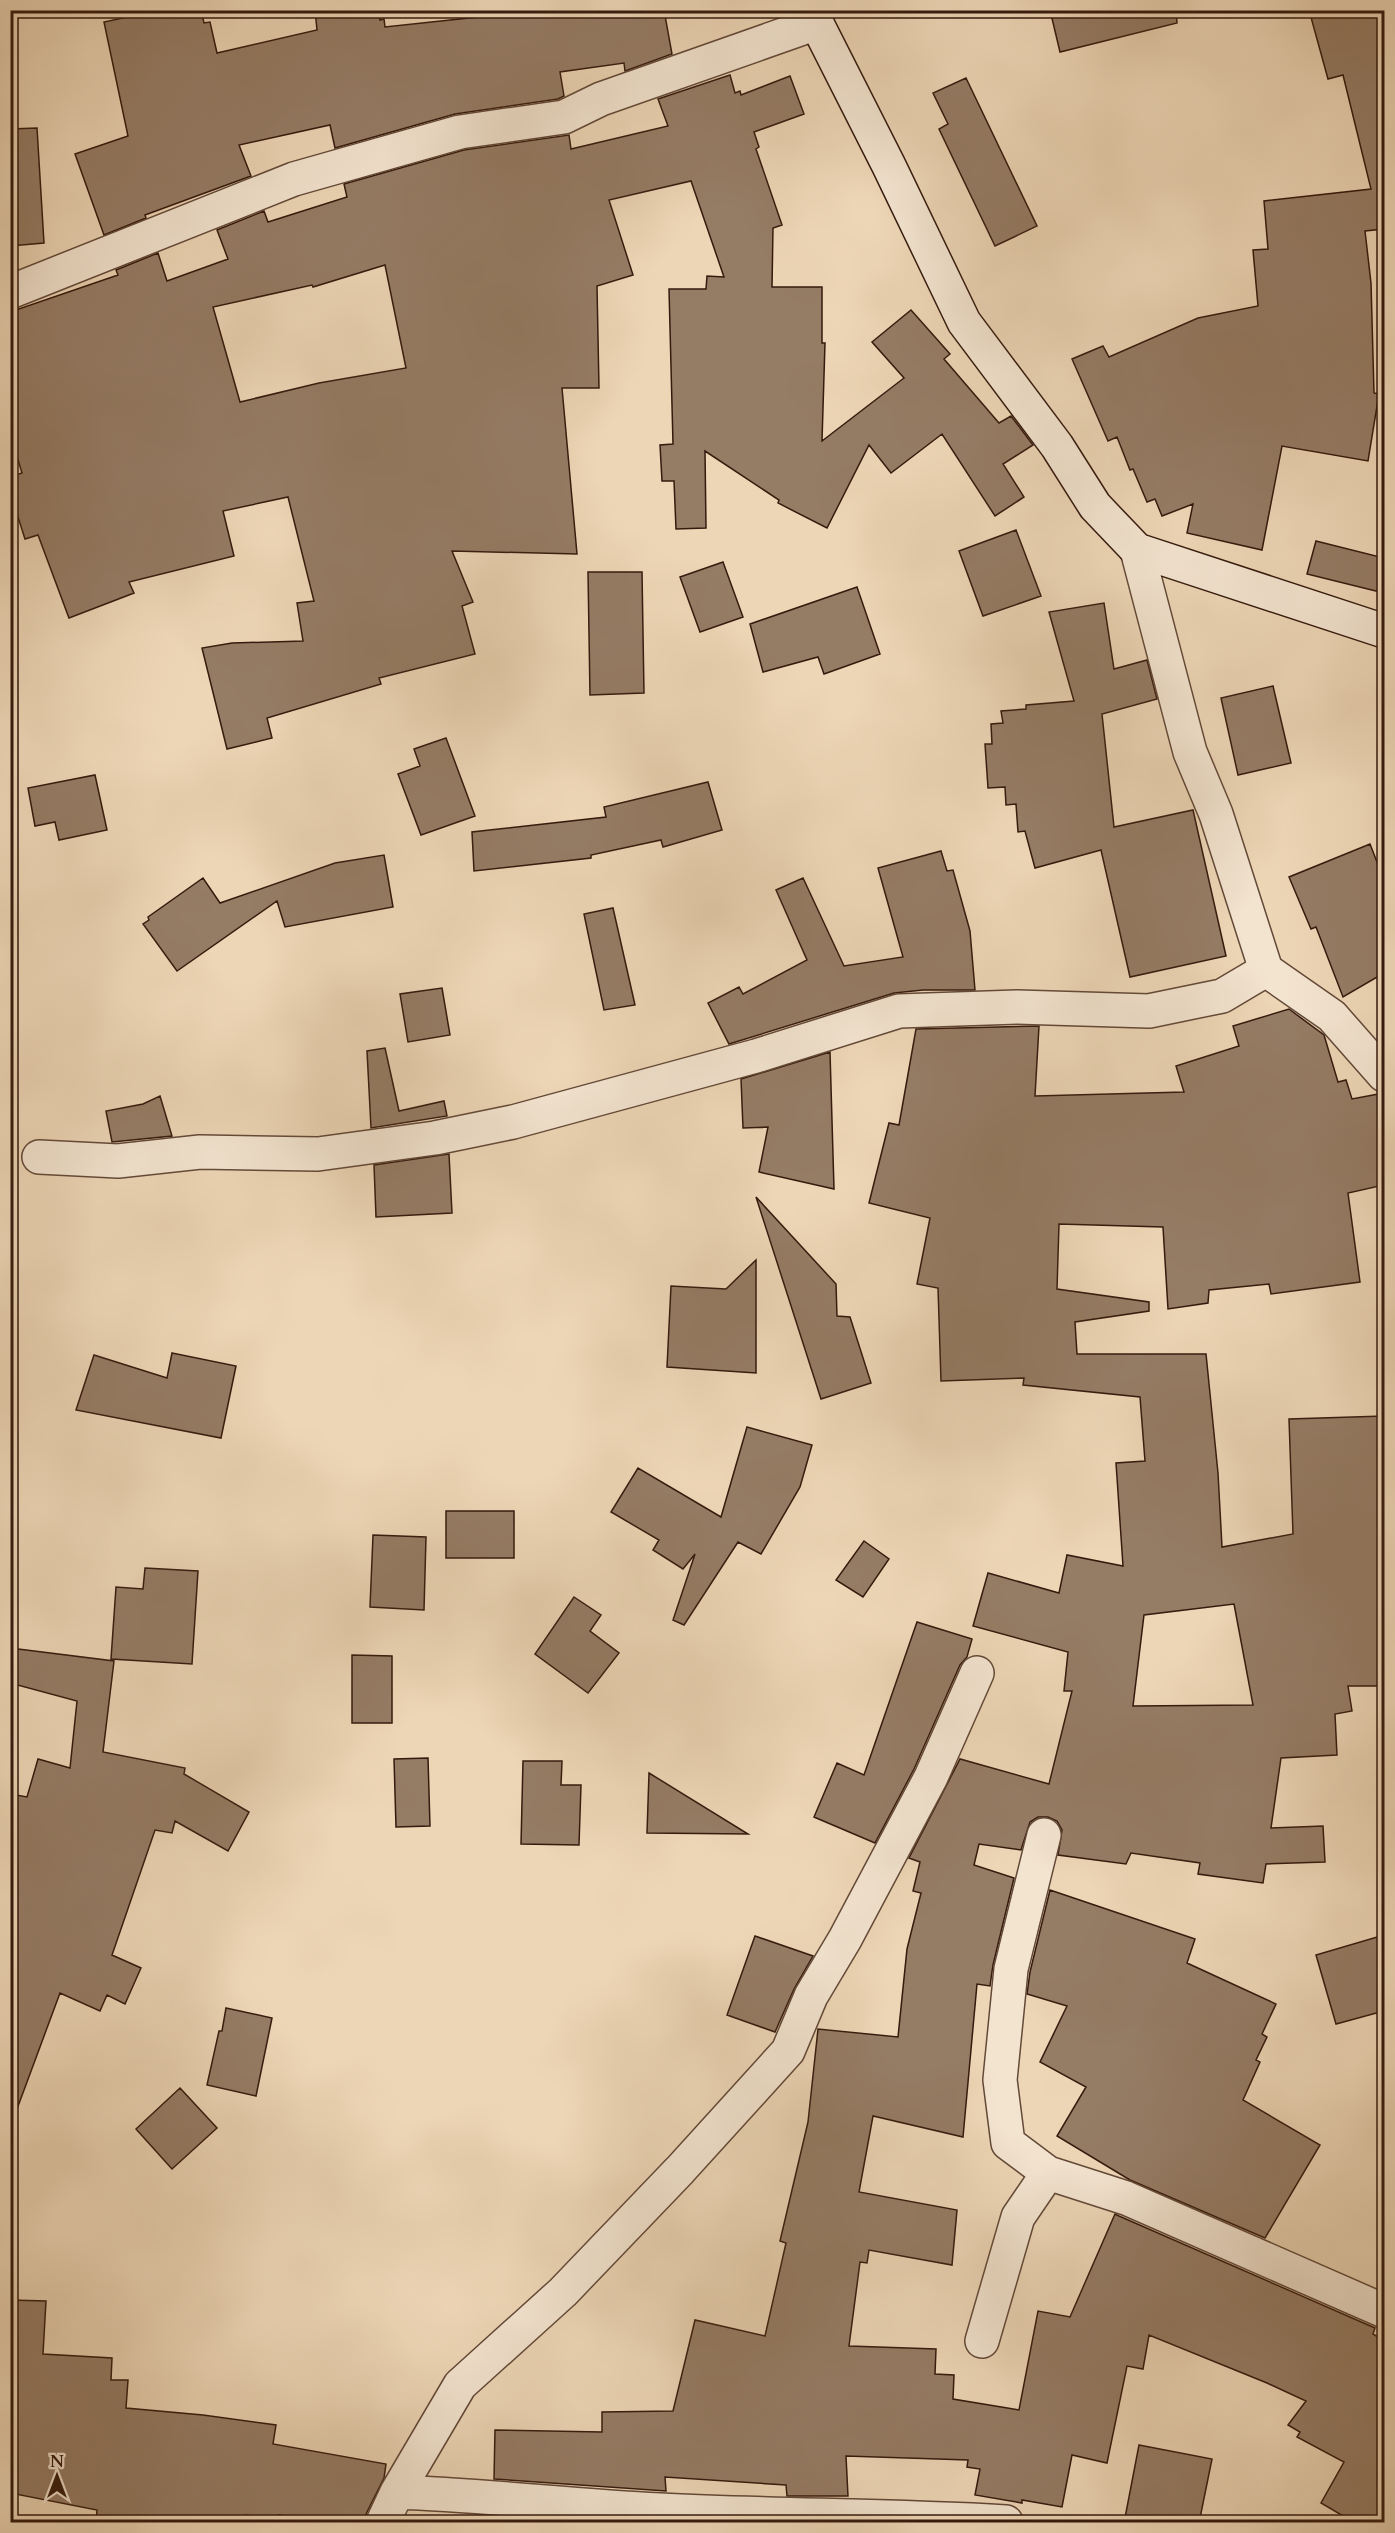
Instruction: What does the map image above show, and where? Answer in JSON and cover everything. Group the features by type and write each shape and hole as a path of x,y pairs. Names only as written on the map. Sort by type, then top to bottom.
{"street":[{"path":"11,288 294,179 460,132 564,117 601,99 813,17 889,166 964,322 1057,446 1095,506 1137,550 1384,631"},
{"path":"1137,550 1190,752 1216,814 1266,970 1332,1016 1384,1074"},
{"path":"39,1156 118,1161 200,1152 318,1154 435,1138 513,1122 756,1056 899,1011 1017,1007 1149,1011 1222,996 1266,970"},
{"path":"383,2523 397,2492 460,2385 563,2292 680,2170 788,2051 811,1996 845,1938 931,1777 977,1673"},
{"path":"1044,1835 1011,1969 1000,2080 1008,2143 1048,2173 1126,2198 1384,2312"},
{"path":"982,2341 1018,2217 1048,2173"},
{"path":"397,2492 473,2495 660,2510 915,2517 1006,2523"}],"building":[{"path":"159,10 201,10 204,23 210,22 217,53 317,30 315,10 379,10 380,20 384,19 385,27 478,17 477,10 664,10 672,54 625,71 624,63 560,72 564,96 558,99 455,114 335,148 330,125 239,145 251,176 145,215 146,218 104,235 75,154 128,136 104,22"},
{"path":"1050,10 1176,10 1177,23 1060,52"},
{"path":"1309,10 1384,10 1384,229 1365,231 1371,283 1374,393 1379,394 1368,461 1282,446 1262,550 1187,533 1193,504 1162,516 1155,499 1147,502 1133,469 1130,470 1117,437 1108,441 1072,359 1103,346 1109,357 1198,318 1258,306 1253,250 1268,249 1264,201 1371,189 1343,75 1328,79"},
{"path":"730,75 735,93 740,91 741,95 790,76 804,114 754,132 759,147 756,149 782,225 773,228 772,287 822,287 822,343 825,343 822,441 904,378 872,342 911,310 950,354 944,359 999,423 1011,416 1033,445 1003,464 1024,497 995,516 942,434 891,473 869,445 827,528 778,503 779,500 705,451 706,528 676,529 674,481 662,481 660,445 673,444 669,289 706,289 707,276 724,277 691,181 609,200 633,275 597,286 599,388 562,388 577,554 452,551 473,602 462,606 475,654 379,678 381,684 267,718 272,738 227,749 202,648 232,643 303,641 297,603 314,601 288,497 223,511 234,556 129,582 134,593 69,618 38,535 25,539 10,492 10,477 22,473 10,433 10,312 118,275 116,270 158,253 167,281 228,259 217,230 264,211 268,222 347,197 344,184 464,150 569,135 571,149 668,126 658,99","holes":["385,265 406,368 319,383 240,402 213,307 312,285 313,287"]},
{"path":"966,78 1037,226 995,246 939,129 948,124 933,93"},
{"path":"37,128 44,243 10,246 10,129"},
{"path":"1016,530 1041,596 983,616 959,551"},
{"path":"1316,541 1384,558 1384,593 1307,574"},
{"path":"723,562 743,617 700,632 680,577"},
{"path":"588,572 642,572 644,693 590,695"},
{"path":"857,587 880,654 824,674 818,657 763,672 750,624"},
{"path":"1104,603 1114,669 1147,660 1157,699 1102,714 1114,827 1193,810 1226,956 1130,977 1101,850 1035,868 1025,831 1018,832 1016,804 1006,805 1005,787 988,788 985,744 992,744 991,724 1003,723 1001,711 1026,709 1026,705 1074,701 1049,612"},
{"path":"1273,686 1291,763 1238,775 1221,698"},
{"path":"446,738 475,816 421,835 398,774 420,766 414,749"},
{"path":"95,775 107,830 59,840 55,822 35,826 28,788"},
{"path":"708,782 722,830 663,847 661,840 591,855 591,858 474,871 472,832 606,817 604,807"},
{"path":"1370,844 1384,880 1384,973 1343,997 1316,927 1311,929 1289,877"},
{"path":"941,851 947,871 953,870 970,931 975,990 923,990 894,993 729,1044 708,1003 739,987 743,994 807,960 776,890 803,878 844,966 903,957 878,868"},
{"path":"384,855 393,907 285,927 277,901 177,971 143,924 149,920 148,917 203,878 220,903 335,863"},
{"path":"613,908 635,1005 604,1010 584,914"},
{"path":"442,988 450,1035 408,1042 400,994"},
{"path":"1289,1009 1324,1035 1338,1082 1346,1080 1352,1099 1384,1093 1384,1185 1348,1193 1360,1282 1271,1294 1269,1284 1209,1290 1208,1303 1168,1309 1163,1227 1059,1224 1057,1289 1149,1302 1149,1311 1075,1322 1077,1354 1206,1354 1218,1473 1222,1547 1293,1534 1289,1419 1384,1416 1384,1686 1348,1686 1352,1711 1335,1714 1337,1755 1281,1758 1271,1828 1323,1826 1325,1862 1266,1864 1263,1883 1198,1874 1200,1863 1131,1853 1126,1864 1058,1855 1062,1830 1057,1821 1048,1817 1038,1817 1030,1822 1021,1850 979,1844 974,1865 1014,1878 990,1986 977,1984 963,2137 873,2116 859,2192 957,2210 952,2265 869,2250 867,2263 860,2262 849,2346 936,2349 935,2374 954,2375 953,2399 1019,2410 1038,2311 1070,2317 1115,2214 1375,2328 1373,2334 1384,2341 1384,2523 1355,2523 1321,2503 1344,2462 1297,2437 1300,2432 1288,2425 1306,2401 1149,2335 1143,2369 1127,2366 1107,2463 1072,2455 1062,2507 975,2495 980,2469 967,2467 968,2460 846,2456 848,2496 787,2496 786,2485 665,2477 666,2491 494,2479 495,2430 602,2432 602,2412 673,2411 695,2320 765,2336 786,2243 780,2241 808,2122 818,2029 898,2037 907,1949 921,1893 913,1891 920,1862 909,1858 960,1759 1049,1784 1072,1691 1064,1691 1068,1652 973,1626 988,1573 1059,1593 1067,1555 1123,1566 1116,1463 1145,1461 1140,1397 1023,1385 1024,1378 941,1381 938,1288 917,1284 930,1218 869,1203 889,1123 899,1125 916,1029 1039,1026 1035,1096 1184,1092 1176,1066 1239,1046 1233,1026","holes":["1234,1604 1253,1705 1133,1706 1144,1615"]},
{"path":"385,1048 399,1111 444,1101 447,1116 371,1128 367,1051"},
{"path":"830,1052 834,1189 759,1172 768,1127 743,1128 741,1079"},
{"path":"160,1096 172,1136 112,1142 106,1111 143,1104"},
{"path":"449,1154 452,1213 376,1217 374,1165"},
{"path":"756,1197 836,1284 837,1316 850,1317 871,1383 821,1399"},
{"path":"756,1260 756,1373 667,1367 671,1286 726,1289"},
{"path":"172,1353 236,1366 221,1438 76,1410 94,1355 167,1378"},
{"path":"747,1427 812,1445 800,1487 761,1554 738,1542 684,1625 673,1620 695,1554 683,1569 653,1550 659,1540 611,1512 638,1468 721,1517"},
{"path":"446,1511 514,1511 514,1558 446,1558"},
{"path":"373,1535 426,1537 424,1610 370,1607"},
{"path":"864,1541 889,1559 863,1597 836,1580"},
{"path":"145,1568 198,1571 192,1664 111,1659 116,1587 143,1589"},
{"path":"574,1597 601,1615 590,1631 619,1653 588,1693 535,1654"},
{"path":"917,1622 972,1639 967,1657 960,1665 914,1769 875,1843 814,1817 837,1763 864,1775"},
{"path":"10,1648 114,1661 103,1752 185,1768 184,1774 249,1812 228,1851 175,1821 172,1833 155,1830 112,1955 141,1968 125,2004 107,1995 100,2011 60,1993 14,2117 10,2116 10,1794 27,1797 38,1759 70,1768 77,1701 10,1683"},
{"path":"352,1655 392,1656 392,1723 352,1723"},
{"path":"428,1758 430,1826 396,1827 394,1759"},
{"path":"523,1761 562,1761 561,1785 581,1785 579,1845 521,1844"},
{"path":"649,1773 748,1834 647,1833"},
{"path":"1050,1890 1195,1939 1187,1963 1276,2004 1262,2034 1267,2037 1256,2060 1260,2062 1243,2100 1320,2145 1265,2238 1130,2180 1057,2136 1086,2087 1040,2062 1067,2006 1027,1994 1030,1972"},
{"path":"1384,1935 1384,2011 1336,2024 1316,1955"},
{"path":"755,1936 813,1956 794,1989 775,2032 727,2015"},
{"path":"226,2008 272,2018 256,2096 207,2085"},
{"path":"180,2088 217,2128 172,2169 136,2129"},
{"path":"10,2300 46,2301 43,2354 112,2358 111,2380 128,2380 126,2408 276,2425 273,2444 386,2464 384,2478 366,2514 364,2523 321,2523 279,2515 278,2520 246,2515 245,2523 96,2523 97,2510 10,2493"},
{"path":"1139,2445 1212,2459 1199,2523 1124,2523"}]}
